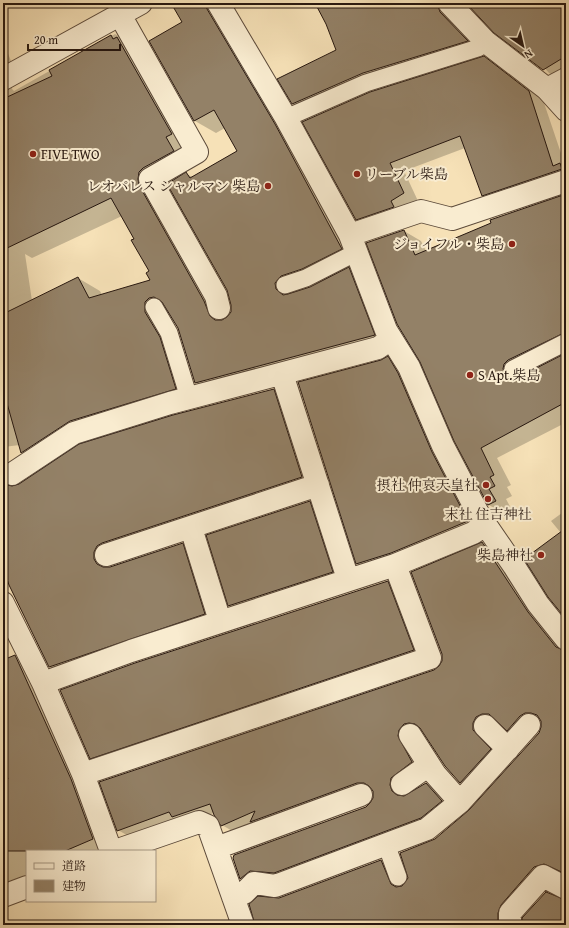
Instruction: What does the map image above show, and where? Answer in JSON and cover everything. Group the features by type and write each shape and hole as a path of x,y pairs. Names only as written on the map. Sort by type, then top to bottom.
{"street":[{"path":"3,79 141,3"},
{"path":"218,3 286,118 354,244 386,330 409,366 443,446 485,525 514,566 538,604 566,639"},
{"path":"449,3 486,42 547,89 566,110"},
{"path":"120,15 197,152 150,179 216,296 219,308"},
{"path":"547,89 566,79"},
{"path":"354,244 421,211 452,219 566,181"},
{"path":"12,474 74,433 189,398 378,348 392,339"},
{"path":"282,374 348,579"},
{"path":"106,555 318,485"},
{"path":"43,683 220,621 348,579 396,565 473,533 485,525"},
{"path":"191,528 220,621"},
{"path":"83,774 430,658 396,565"},
{"path":"3,603 43,683 83,774 111,850"},
{"path":"233,897 244,893 254,883 275,886 427,829 460,802 530,725"},
{"path":"485,726 508,749"},
{"path":"410,735 429,765 460,802"},
{"path":"402,784 429,765"},
{"path":"216,848 361,795"},
{"path":"118,850 199,822 208,826 242,925"},
{"path":"510,925 510,913 543,876 566,888"},
{"path":"3,896 26,888"}],"lane":[{"path":"286,118 366,83 478,48 486,42"},
{"path":"284,285 306,278 354,244"},
{"path":"154,307 169,333 189,398"},
{"path":"513,369 566,342"},
{"path":"386,844 398,877"}],"building":[{"path":"171,3 206,3 207,9 275,124 342,249 302,269 281,276 275,283 276,289 283,295 288,294 310,287 349,267 375,335 195,383 178,328 162,302 154,297 149,298 145,302 145,312 160,337 176,389 70,421 21,453 3,389 3,314 78,277 89,298 150,280 146,273 149,271 131,240 134,239 111,198 3,250 3,99 52,76 49,70 111,35 113,39 117,37 172,134 166,137 174,151 143,168 139,172 139,185 204,301 210,316 215,320 222,320 231,312 231,305 227,290 167,184 186,172 190,178 237,151 214,110 194,121 149,41 182,22"},
{"path":"315,3 437,3 440,12 468,41 363,73 292,104 277,79 336,50 326,24"},
{"path":"466,3 566,3 566,56 543,70 494,33"},
{"path":"484,56 529,91 553,166 560,163 562,169 482,196 460,136 390,163 404,193 391,201 394,207 356,220 302,122 370,92"},
{"path":"566,194 566,332 508,360 504,364 503,369 507,377 517,378 566,353 566,402 481,448 494,475 490,477 495,486 489,489 496,501 488,505 454,441 420,362 397,324 366,243 404,230 415,255 491,223 490,220"},
{"path":"388,356 398,373 432,452 468,521 391,553 356,564 298,382 381,360"},
{"path":"274,389 302,477 102,543 97,546 94,552 94,559 97,564 103,567 110,567 183,543 205,614 49,667 9,585 3,567 3,484 12,486 19,484 79,444 173,415"},
{"path":"310,501 333,572 228,606 206,535"},
{"path":"566,528 566,619 548,597 524,559"},
{"path":"482,542 528,612 556,647 566,651 566,874 544,864 534,867 501,905 498,913 498,925 255,925 249,904 258,896 279,898 381,860 391,884 396,887 402,886 408,878 400,853 435,839 469,810 539,733 541,721 537,715 531,713 525,713 520,716 507,731 489,714 482,714 476,717 473,723 473,730 491,749 460,783 445,766 420,728 415,724 404,724 399,730 398,736 412,762 391,778 390,785 392,791 397,795 404,796 426,783 442,801 421,818 274,873 250,871 240,879 233,858 234,855 366,807 373,798 373,791 369,786 364,783 357,783 250,822 255,811 221,826 214,815 210,804 172,817 169,812 117,831 99,782 434,670 442,661 442,654 411,572"},
{"path":"388,581 414,650 90,759 60,690 135,663"},
{"path":"15,655 71,779 93,839 67,850 3,851 3,780 8,779 3,763 3,660"},
{"path":"546,892 566,900 566,925 522,925 522,918"}],"place":[{"name":"FIVE TWO","path":"33,154"},
{"name":"リーブル柴島","path":"357,174"},
{"name":"レオパレス シャルマン 柴島","path":"268,186"},
{"name":"ジョイフル・柴島","path":"512,244"},
{"name":"S Apt.柴島","path":"470,375"},
{"name":"摂社 仲哀天皇社","path":"486,485"},
{"name":"末社 住吉神社","path":"488,499"},
{"name":"柴島神社","path":"541,555"}]}
